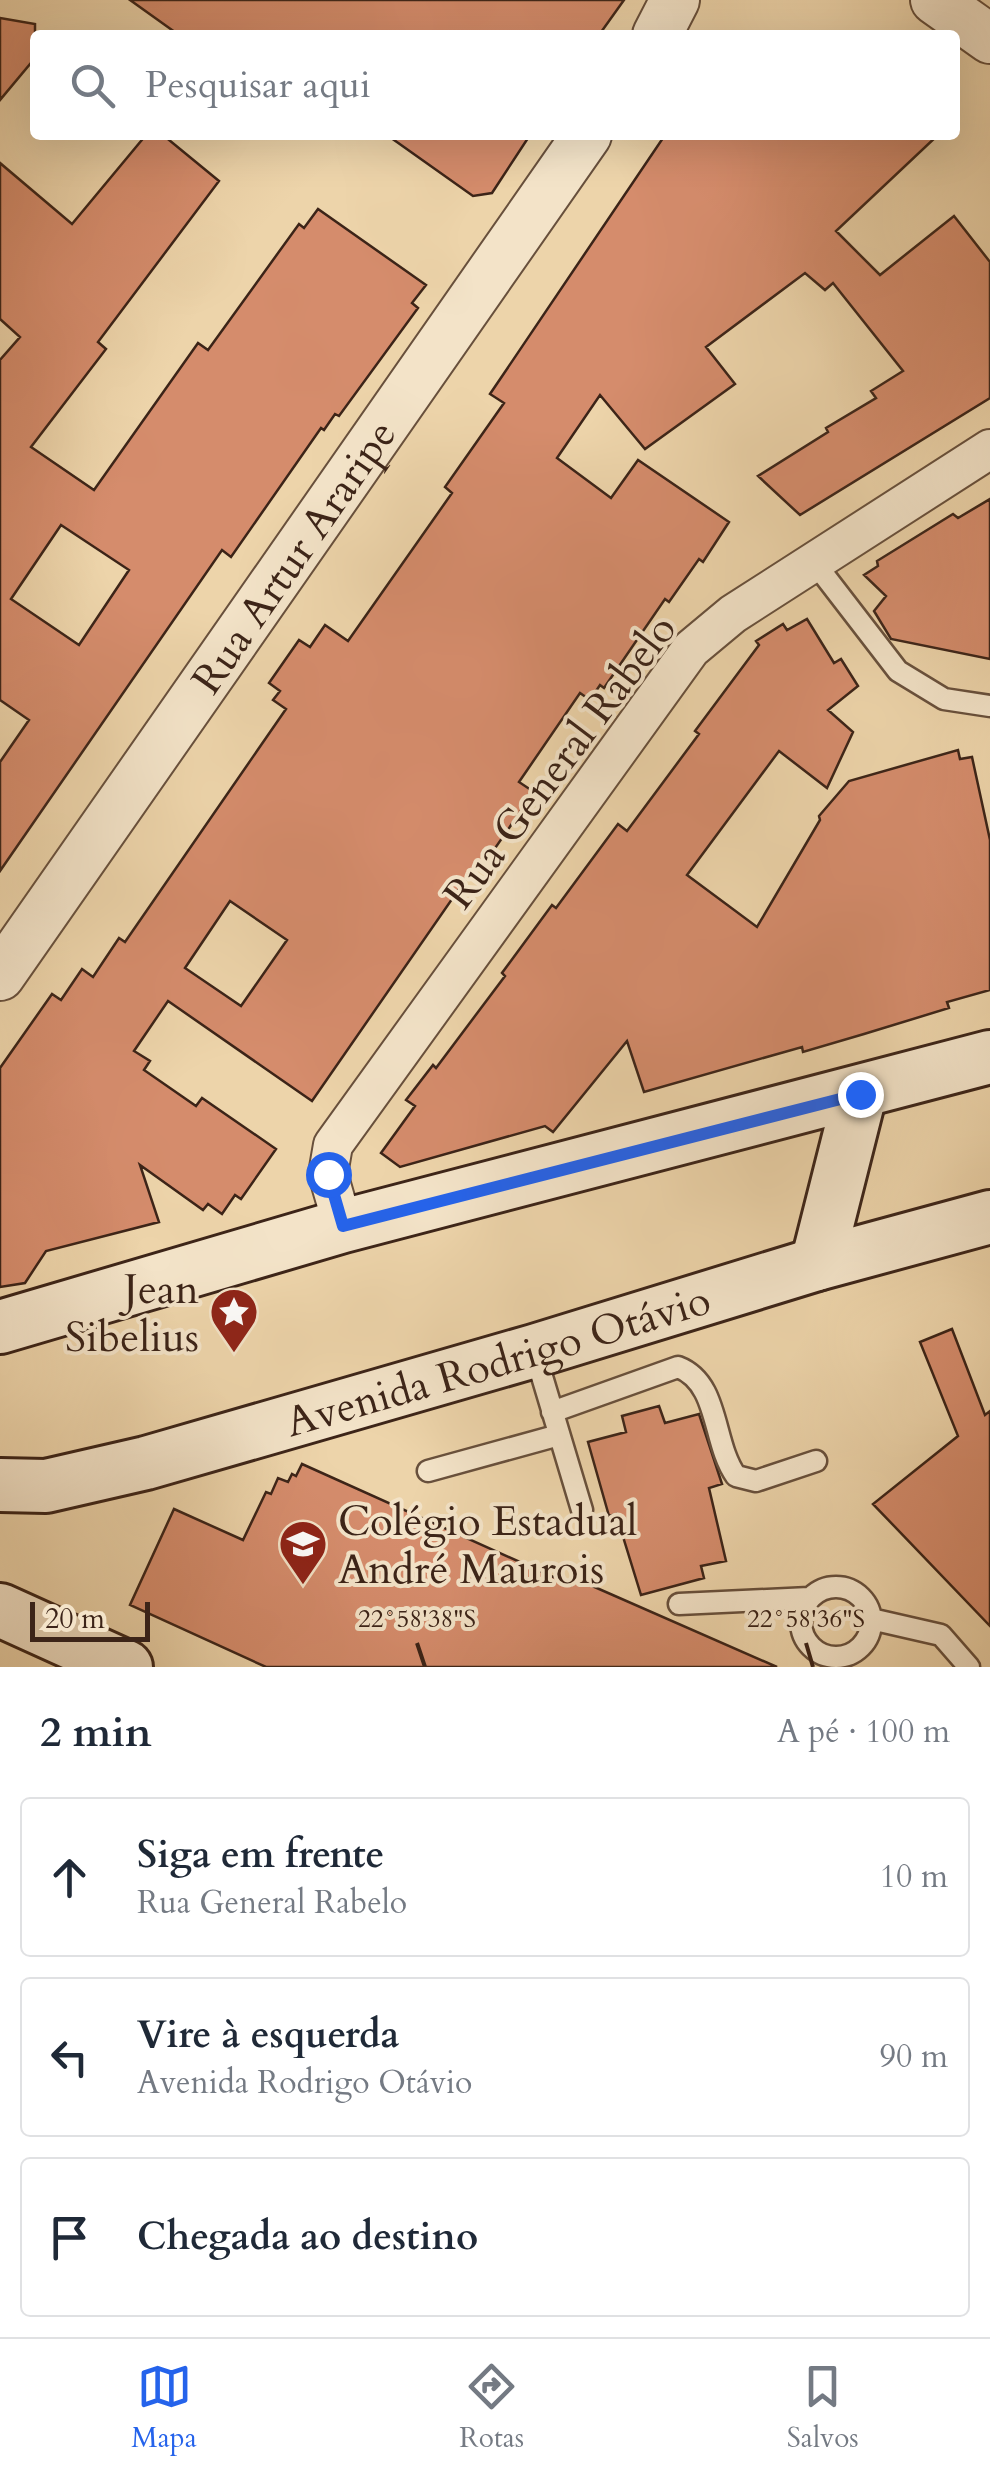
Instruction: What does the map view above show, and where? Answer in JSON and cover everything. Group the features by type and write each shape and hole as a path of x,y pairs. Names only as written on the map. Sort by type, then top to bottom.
{"main road":[{"path":"0,1327 343,1226 990,1057"},
{"path":"817,1264 860,1094"},
{"name":"Avenida Rodrigo Otávio","path":"1,1486 46,1486 94,1477 534,1351 817,1264 990,1217"},
{"path":"0,1610 126,1667"}],"street":[{"path":"935,0 990,39"},
{"name":"Rua Artur Araripe","path":"0,976 584,140"},
{"name":"Rua General Rabelo","path":"343,1226 328,1174 334,1145 691,649 732,614 990,449"}],"lane":[{"path":"814,562 898,670 944,699 990,706"},
{"path":"534,1351 582,1510"},
{"path":"552,1412 678,1367 690,1372 706,1393 728,1465 736,1476 756,1481 816,1462"},
{"path":"428,1472 559,1435"},
{"path":"841,1587 861,1597 871,1618 870,1630 858,1650 848,1656 825,1656 814,1650 802,1632 803,1608 809,1598 818,1591 841,1587"},
{"path":"678,1604 809,1598"},
{"path":"871,1618 940,1636 969,1667"}],"building":[{"path":"130,0 624,0 603,30 172,30"},
{"path":"0,18 35,24 35,30 30,30 30,64 0,100"},
{"path":"142,140 169,140 219,181 98,342 106,349 31,447 94,490 198,343 208,350 299,224 304,228 318,209 426,285 412,303 418,308 339,416 335,414 324,430 321,428 231,557 222,550 0,871 0,762 29,720 0,700 0,360 20,337 0,319 0,163 72,224","holes":["61,525 129,570 79,645 11,599"]},
{"path":"394,140 527,140 492,193 473,196"},
{"path":"662,140 933,140 836,231 880,275 954,216 990,262 990,398 800,515 758,476 876,398 871,391 903,371 833,283 825,290 805,273 706,347 735,384 645,449 600,395 557,458 611,498 638,460 729,522 703,562 699,559 669,602 665,599 604,688 600,685 590,700 580,693 519,782 534,792 482,867 477,863 312,1101 168,1001 134,1051 150,1061 144,1070 196,1106 202,1098 276,1149 241,1199 235,1195 222,1214 208,1204 203,1210 140,1165 159,1222 46,1251 25,1283 0,1287 0,1068 52,994 61,1000 82,969 93,977 119,938 125,942 286,709 273,700 280,691 269,683 299,640 310,647 325,625 348,641 452,493 445,487 504,403 490,394","holes":["230,901 287,940 241,1006 185,968"]},
{"path":"990,499 990,659 891,639 874,611 886,596 864,575 878,566 877,561 953,514 958,518"},
{"path":"807,619 834,663 841,659 858,686 828,710 853,732 827,788 779,751 687,875 757,927 819,816 849,781 958,750 960,759 972,757 990,840 990,990 947,1002 949,1008 803,1052 802,1047 644,1092 627,1041 553,1132 545,1126 400,1167 381,1153 415,1106 406,1100 433,1065 436,1068 552,905 556,908 618,824 627,831 699,734 695,731 759,645 756,641 783,624 787,630"},
{"path":"952,1329 985,1415 990,1411 990,1626 873,1504 958,1436 920,1342"},
{"path":"659,1406 665,1423 699,1414 722,1484 709,1488 726,1561 701,1566 704,1578 641,1595 616,1514 609,1516 588,1442 626,1432 622,1416"},
{"name":"Colégio Estadual André Maurois","path":"302,1464 571,1585 574,1578 777,1667 266,1667 130,1605 174,1509 243,1540 266,1492 271,1494 278,1478 288,1482 292,1474 296,1476"}],"place":[{"name":"Jean Sibelius","path":"234,1354"},
{"name":"Colégio Estadual André Maurois","path":"303,1586"}],"route":[{"path":"328,1174 343,1226 860,1094"}]}
